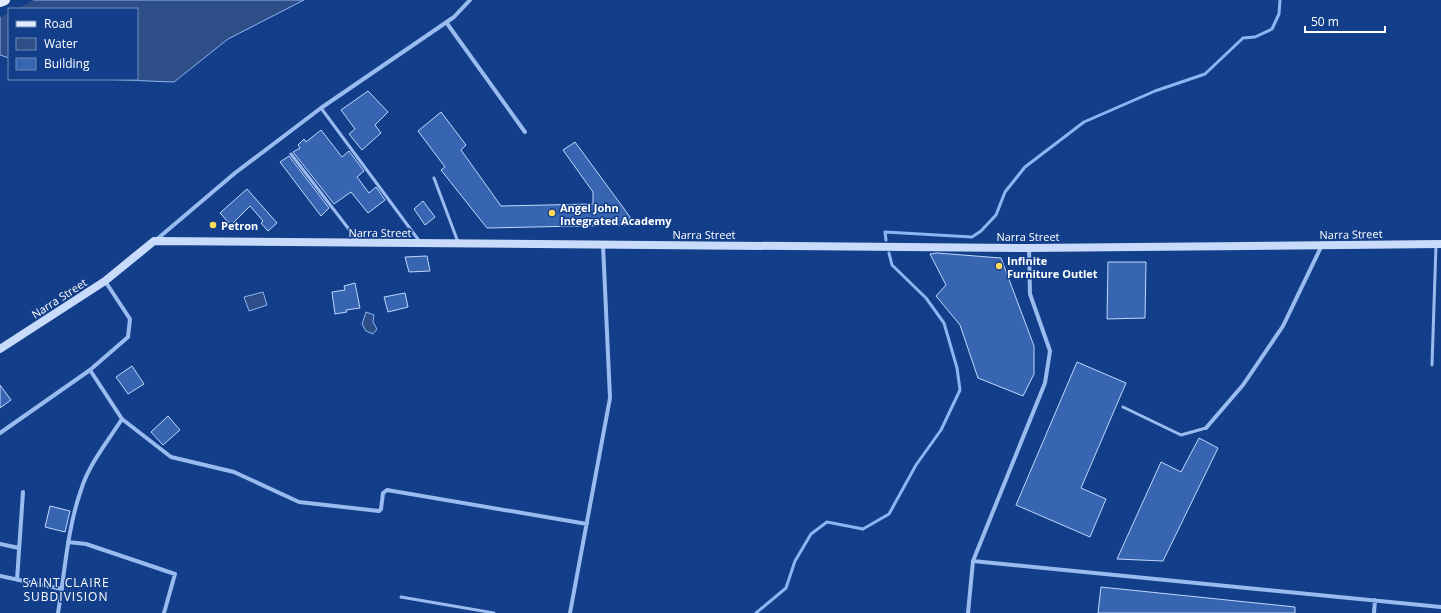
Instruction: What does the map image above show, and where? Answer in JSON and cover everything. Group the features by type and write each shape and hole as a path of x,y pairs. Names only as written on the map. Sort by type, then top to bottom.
{"main road":[{"path":"0,2 5,0"},
{"name":"Narra Street","path":"0,349 105,281 154,241 1029,248 1438,244"}],"street":[{"path":"154,241 235,174 321,108 454,17 470,0"},
{"path":"446,22 525,132"},
{"path":"570,613 610,398 603,244"},
{"path":"1206,428 1243,385 1283,326 1322,245"},
{"path":"968,613 972,561 1045,383 1050,351 1030,294 1029,248"},
{"path":"0,433 90,370 128,337 130,319 105,281"},
{"path":"90,370 122,419 171,457 234,472 299,502 379,511 381,509 383,493 386,490 587,524"},
{"path":"58,613 68,542 81,489 94,462 122,419"},
{"path":"17,580 23,492"},
{"path":"68,542 86,544 175,574 164,613"},
{"path":"0,544 19,548"},
{"path":"972,561 1441,607"},
{"path":"0,576 62,589"},
{"path":"1374,613 1375,600"}],"lane":[{"path":"321,108 421,243"},
{"path":"291,154 360,243"},
{"path":"434,178 458,243"},
{"path":"1432,365 1438,244"},
{"path":"1123,407 1182,435 1206,428"},
{"path":"401,597 494,613"}],"water":[{"path":"0,0 304,0 228,39 174,82 123,80 138,80 138,8 8,8 8,58 0,55"},
{"path":"263,292 267,305 249,311 244,297"},
{"path":"366,312 374,315 373,322 377,329 373,334 366,331 362,324"}],"pier":[{"path":"0,0 34,0 19,8 8,8 8,13 0,17"}],"building":[{"path":"368,91 388,112 375,125 381,133 362,150 349,134 355,129 341,110"},
{"path":"441,112 466,145 461,150 501,206 593,204 593,192 563,150 575,142 630,217 627,225 487,228 441,170 445,167 418,131"},
{"path":"321,130 342,157 349,151 364,171 357,177 369,193 376,187 385,200 368,213 351,192 334,204 293,152 300,148 298,145 304,139 306,142"},
{"path":"289,156 329,208 321,216 280,162"},
{"path":"247,189 277,223 268,231 261,223 263,221 250,206 231,225 220,213"},
{"path":"423,201 435,217 425,225 414,209"},
{"path":"937,253 1001,258 1034,346 1034,374 1023,396 978,378 960,325 936,296 946,285 930,254"},
{"path":"427,256 430,271 409,272 405,257"},
{"path":"1108,262 1146,262 1145,318 1107,319"},
{"path":"355,283 360,308 346,310 347,312 335,314 332,292 345,290 344,286"},
{"path":"405,293 408,307 388,312 384,297"},
{"path":"1077,362 1126,383 1081,488 1106,499 1090,537 1016,505"},
{"path":"132,366 144,384 128,394 116,377"},
{"path":"0,385 11,400 0,408"},
{"path":"168,416 180,430 163,445 151,432"},
{"path":"1199,438 1218,448 1163,561 1117,559 1161,462 1181,472"},
{"path":"50,506 70,511 65,532 45,527"},
{"path":"1101,587 1295,607 1295,613 1098,613"}],"waterway":[{"path":"886,240 885,232 972,237 981,231 996,215 1005,192 1025,167 1084,122 1155,91 1205,74 1243,38 1255,37 1272,29 1279,14 1280,0"},
{"path":"756,613 786,588 795,561 811,534 827,522 863,529 889,514 916,465 941,430 960,390 957,368 944,323 926,298 892,265 889,253"}],"place":[{"name":"Angel John Integrated Academy","path":"552,213"},
{"name":"Petron","path":"213,225"},
{"name":"Infinite Furniture Outlet","path":"999,266"}],"district":[{"name":"SAINT CLAIRE SUBDIVISION","path":"66,589"}]}
